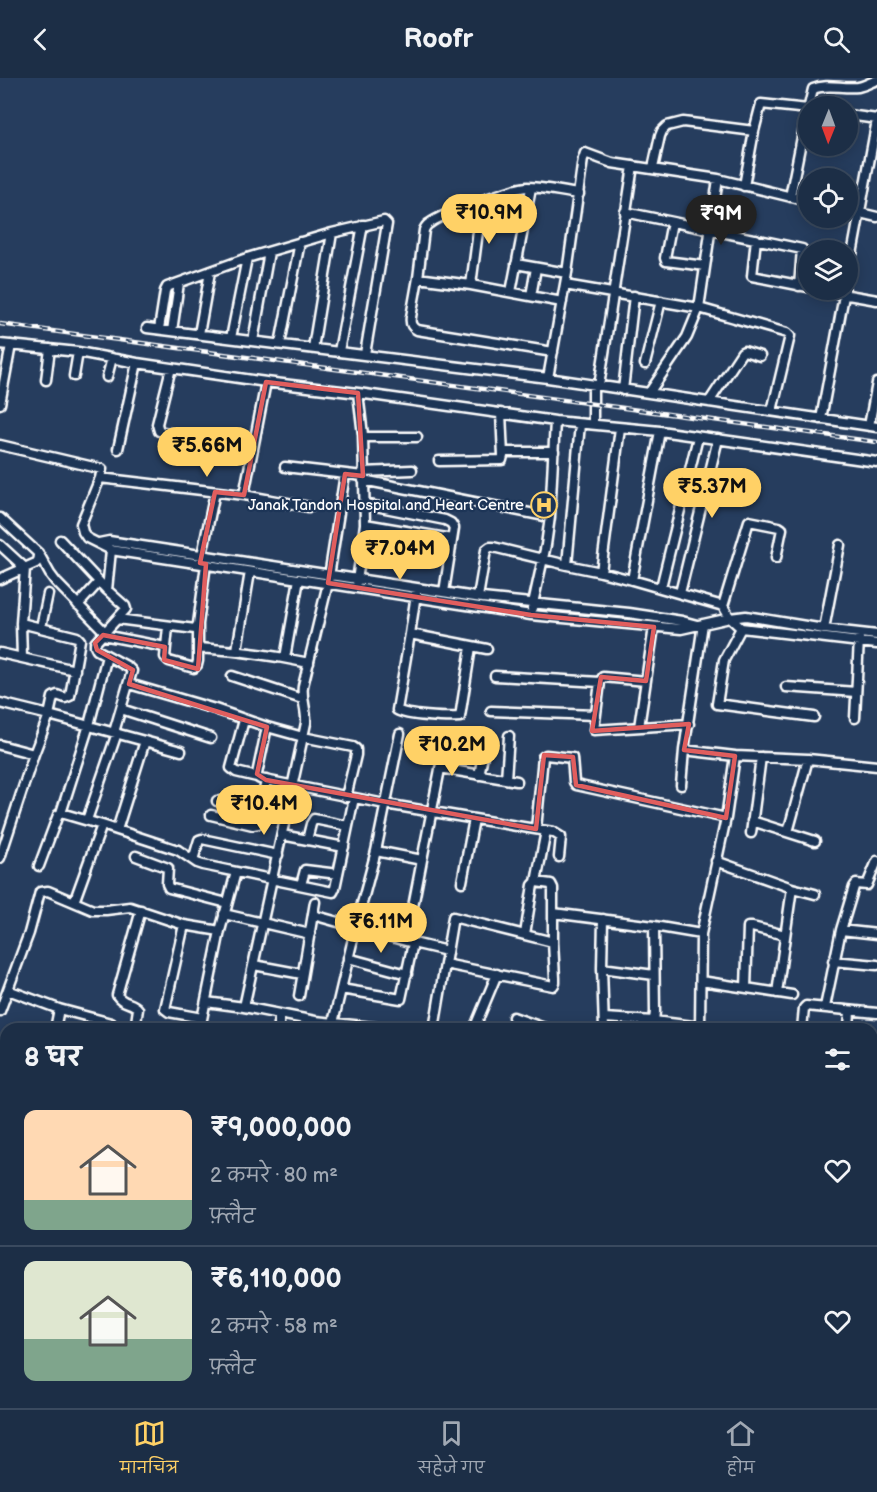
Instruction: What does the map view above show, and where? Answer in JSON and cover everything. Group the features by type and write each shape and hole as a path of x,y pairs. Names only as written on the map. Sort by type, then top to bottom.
{"street":[{"path":"811,96 816,87 856,87 877,80"},
{"path":"744,186 761,104 798,107"},
{"path":"854,240 877,120 858,117"},
{"path":"653,168 660,136 667,126 683,122 754,131"},
{"path":"548,378 585,153 612,163 718,179 798,199"},
{"path":"790,197 798,156"},
{"path":"593,424 596,386 614,293 633,166"},
{"path":"650,393 691,330 699,308 718,179"},
{"path":"553,352 413,328 410,323 424,230 434,220 520,188 579,194"},
{"path":"510,292 531,188"},
{"path":"471,285 482,201"},
{"path":"625,212 798,248"},
{"path":"859,213 877,217"},
{"path":"159,329 167,287 247,258 332,233 385,221 365,354"},
{"path":"672,222 666,261 705,266"},
{"path":"339,351 363,225"},
{"path":"313,348 332,233"},
{"path":"756,239 752,276 798,286"},
{"path":"280,344 300,242"},
{"path":"253,341 269,252"},
{"path":"231,338 247,258"},
{"path":"516,264 567,273"},
{"path":"531,296 536,268"},
{"path":"199,334 210,272"},
{"path":"418,278 471,285 562,302"},
{"path":"172,331 179,283"},
{"path":"565,285 699,308 783,331 790,336 772,411"},
{"path":"858,295 877,300"},
{"path":"623,390 634,296"},
{"path":"821,418 843,300"},
{"path":"645,364 661,301"},
{"path":"147,328 548,378 873,426 877,383"},
{"path":"0,344 78,352 266,382 555,421 660,431 877,462"},
{"path":"0,404 11,345"},
{"path":"46,380 50,349"},
{"path":"74,376 78,352"},
{"path":"709,402 742,352 760,356"},
{"path":"107,377 112,358"},
{"path":"118,449 137,363"},
{"path":"171,368 157,424 159,431 253,450"},
{"path":"244,495 266,382"},
{"path":"357,583 365,524 363,437 358,393"},
{"path":"439,461 503,458 501,413"},
{"path":"531,615 550,517 555,421"},
{"path":"567,565 580,424"},
{"path":"601,572 620,428"},
{"path":"632,580 660,431"},
{"path":"363,437 417,436"},
{"path":"661,587 698,437"},
{"path":"680,593 718,439"},
{"path":"0,445 100,468 102,471 100,478 81,524 84,535 111,550 202,560 357,583 531,615 681,628 746,616 877,634"},
{"path":"503,452 554,453"},
{"path":"285,466 363,476 550,517"},
{"path":"363,476 412,470"},
{"path":"244,1007 303,737 306,713 302,699 303,686 328,579 345,474"},
{"path":"100,478 244,495 309,507"},
{"path":"168,627 166,659 194,668 197,665 202,560 215,492"},
{"path":"365,504 451,523 454,528 444,592"},
{"path":"0,518 38,553 56,582 104,633 165,647"},
{"path":"723,606 749,521 782,529 776,558"},
{"path":"365,524 452,539"},
{"path":"60,540 126,609 95,643 97,650 131,669 132,673 87,820"},
{"path":"99,543 109,541 250,572 299,579 328,579"},
{"path":"0,545 25,568"},
{"path":"824,628 840,545"},
{"path":"478,597 488,548 494,547 661,587 723,606 730,618 741,628 877,644"},
{"path":"107,590 111,550"},
{"path":"0,579 36,563 40,556"},
{"path":"22,658 21,622 25,568"},
{"path":"237,650 250,572"},
{"path":"285,658 299,579"},
{"path":"78,605 99,582"},
{"path":"417,593 444,592 592,608 700,625"},
{"path":"417,593 397,710 417,715 460,717 471,647"},
{"path":"41,627 48,594"},
{"path":"117,619 195,629 198,624"},
{"path":"0,858 54,696 65,698 70,696 80,643 79,638 21,622"},
{"path":"681,785 700,625"},
{"path":"639,727 654,627"},
{"path":"741,628 724,660 717,704 814,717"},
{"path":"855,718 859,633"},
{"path":"410,634 487,650"},
{"path":"198,648 237,650 309,663"},
{"path":"0,653 75,670"},
{"path":"39,867 58,815 61,813 89,725 106,656"},
{"path":"232,676 302,699"},
{"path":"495,676 600,682"},
{"path":"646,681 602,678 593,729 595,731 689,723"},
{"path":"61,813 178,850 203,865 333,892 348,826 356,749 267,727 129,684"},
{"path":"786,687 856,692"},
{"path":"0,703 49,714 181,751"},
{"path":"121,709 211,738"},
{"path":"490,711 595,715"},
{"path":"244,720 231,768 236,772 292,786 385,804 553,832 561,837 559,857"},
{"path":"211,815 256,825 259,822 267,727"},
{"path":"333,1023 376,851 400,734"},
{"path":"479,775 487,736"},
{"path":"506,779 509,736"},
{"path":"410,922 446,739"},
{"path":"117,830 144,741"},
{"path":"0,745 34,754"},
{"path":"684,750 877,766"},
{"path":"536,830 541,769 543,757 546,755 572,758 576,785 726,818"},
{"path":"700,1023 701,934 726,818 735,756"},
{"path":"751,833 761,757"},
{"path":"788,832 808,759"},
{"path":"440,768 517,781"},
{"path":"217,801 261,808"},
{"path":"307,840 314,819 348,826"},
{"path":"462,882 474,819"},
{"path":"752,821 815,841"},
{"path":"74,902 102,825"},
{"path":"525,934 532,885 536,882 546,831"},
{"path":"282,835 344,847"},
{"path":"193,860 197,844 202,839 278,855"},
{"path":"376,851 423,860"},
{"path":"136,856 168,868 169,888 227,903"},
{"path":"716,861 815,894"},
{"path":"825,1007 833,961 855,885 867,885 877,861"},
{"path":"301,885 305,870 338,874"},
{"path":"201,1023 224,914 236,872"},
{"path":"445,964 553,986 555,978 552,886 536,882"},
{"path":"777,993 792,888"},
{"path":"0,1011 29,933 40,892 48,891 93,910 125,906 184,925 220,932"},
{"path":"299,996 315,902"},
{"path":"136,1023 138,1009 122,1001 117,995 141,910"},
{"path":"554,913 701,934"},
{"path":"224,914 310,934"},
{"path":"313,915 447,951"},
{"path":"435,1023 454,917 553,942"},
{"path":"603,919 604,1023"},
{"path":"184,925 165,1009 169,1012 202,1018"},
{"path":"654,926 654,1023"},
{"path":"746,988 748,927 785,935"},
{"path":"841,930 877,934"},
{"path":"341,989 401,999 413,943"},
{"path":"348,958 407,974"},
{"path":"833,961 877,965"},
{"path":"254,965 302,974"},
{"path":"602,968 654,975"},
{"path":"477,1023 497,974"},
{"path":"701,981 792,995"},
{"path":"8,990 59,1009 111,1023"},
{"path":"206,1002 279,1014 308,1023"},
{"path":"803,1023 804,1007 877,1013"},
{"path":"56,1023 59,1009"},
{"path":"849,1023 850,1011"},
{"path":"279,1014 279,1023"},
{"path":"604,1018 640,1023"}],"highlighted area":[{"path":"266,382 358,393 363,476 345,474 328,583 531,615 654,627 646,681 601,677 592,731 689,724 684,750 735,756 726,818 576,785 573,757 544,755 536,829 266,780 257,774 267,727 129,684 133,670 97,650 95,643 103,635 165,647 164,660 198,669 206,564 200,563 215,492 244,495"}],"railway":[{"path":"0,324 877,442"}],"place":[{"name":"Janak Tandon Hospital and Heart Centre","path":"544,505"}]}
